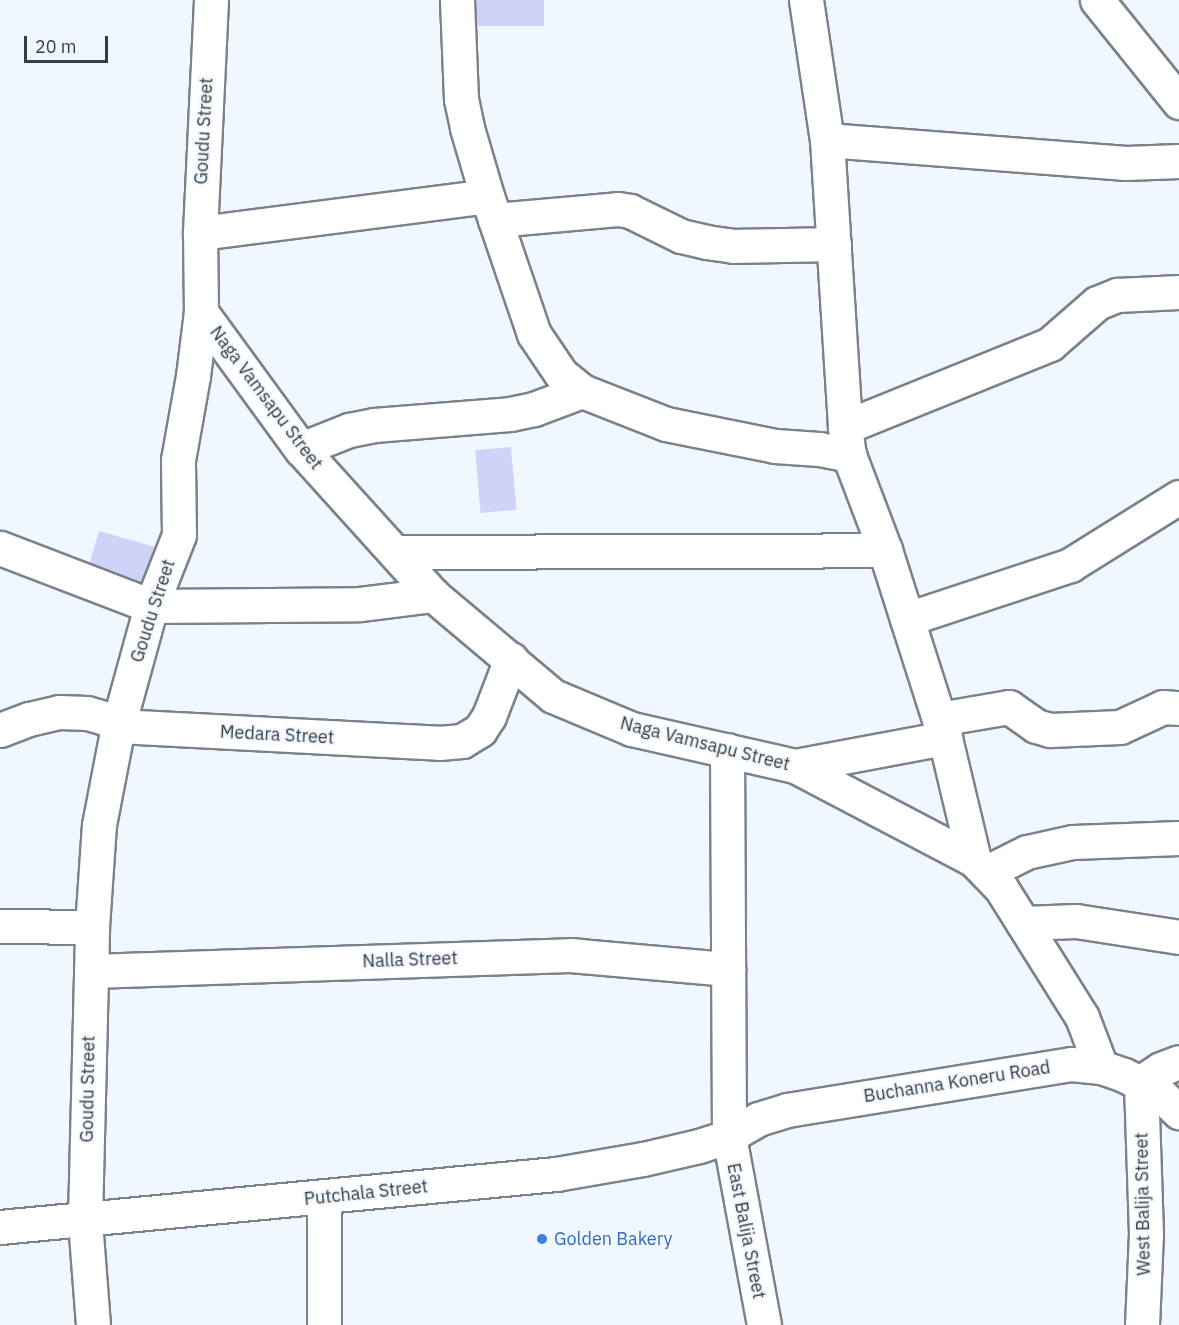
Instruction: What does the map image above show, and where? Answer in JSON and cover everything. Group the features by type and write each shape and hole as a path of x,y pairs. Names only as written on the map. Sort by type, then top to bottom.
{"street":[{"name":"Goudu Street","path":"93,1325 85,1220 92,927 99,825 117,726 151,606 179,535 178,460 193,376 201,312 200,233 211,0"},
{"path":"457,0 461,99 491,208 534,334 542,350 561,374 582,391 666,424 775,446 847,441 1050,344 1097,303 1118,295 1179,292"},
{"path":"806,0 827,140 847,441 885,550 942,728 981,866 1027,852 1073,842 1179,838"},
{"path":"1097,0 1165,68 1179,102"},
{"path":"827,140 1126,163 1179,161"},
{"path":"200,233 491,208 618,209 630,211 681,236 706,242 733,246 834,244"},
{"name":"Naga Vamsapu Street","path":"201,312 301,449 433,595 553,696 632,729 795,766 981,866 1023,923 1082,1017 1101,1067"},
{"path":"301,449 349,430 374,425 510,414 534,409 582,391"},
{"path":"907,619 1070,565 1179,497"},
{"path":"0,548 151,606 360,604 433,595"},
{"path":"395,552 885,550"},
{"name":"Medara Street","path":"0,730 29,719 59,712 87,712 105,718 117,726 439,743 462,741 480,730 489,716 511,660"},
{"path":"795,766 942,728 1009,707 1036,726 1050,730 1120,727 1162,707 1179,708"},
{"name":"East Balija Street","path":"727,750 729,1136 764,1325"},
{"path":"1023,923 1076,921 1179,937"},
{"path":"0,926 92,927"},
{"name":"Nalla Street","path":"91,971 570,956 728,969"},
{"path":"1141,1082 1161,1069 1179,1062"},
{"name":"Buchanna Koneru Road","path":"729,1136 758,1119 787,1110 1071,1064 1101,1067 1141,1082 1159,1093 1179,1112"},
{"name":"West Balija Street","path":"1141,1082 1146,1234 1142,1325"},
{"name":"Putchala Street","path":"0,1227 556,1174 643,1159 729,1136"},
{"path":"324,1197 324,1325"}],"building":[{"path":"470,0 544,0 544,26 470,26"},
{"path":"511,447 516,510 481,513 475,450"},
{"path":"99,531 159,548 145,595 85,578"}],"place":[{"name":"Golden Bakery","path":"542,1239"}]}
